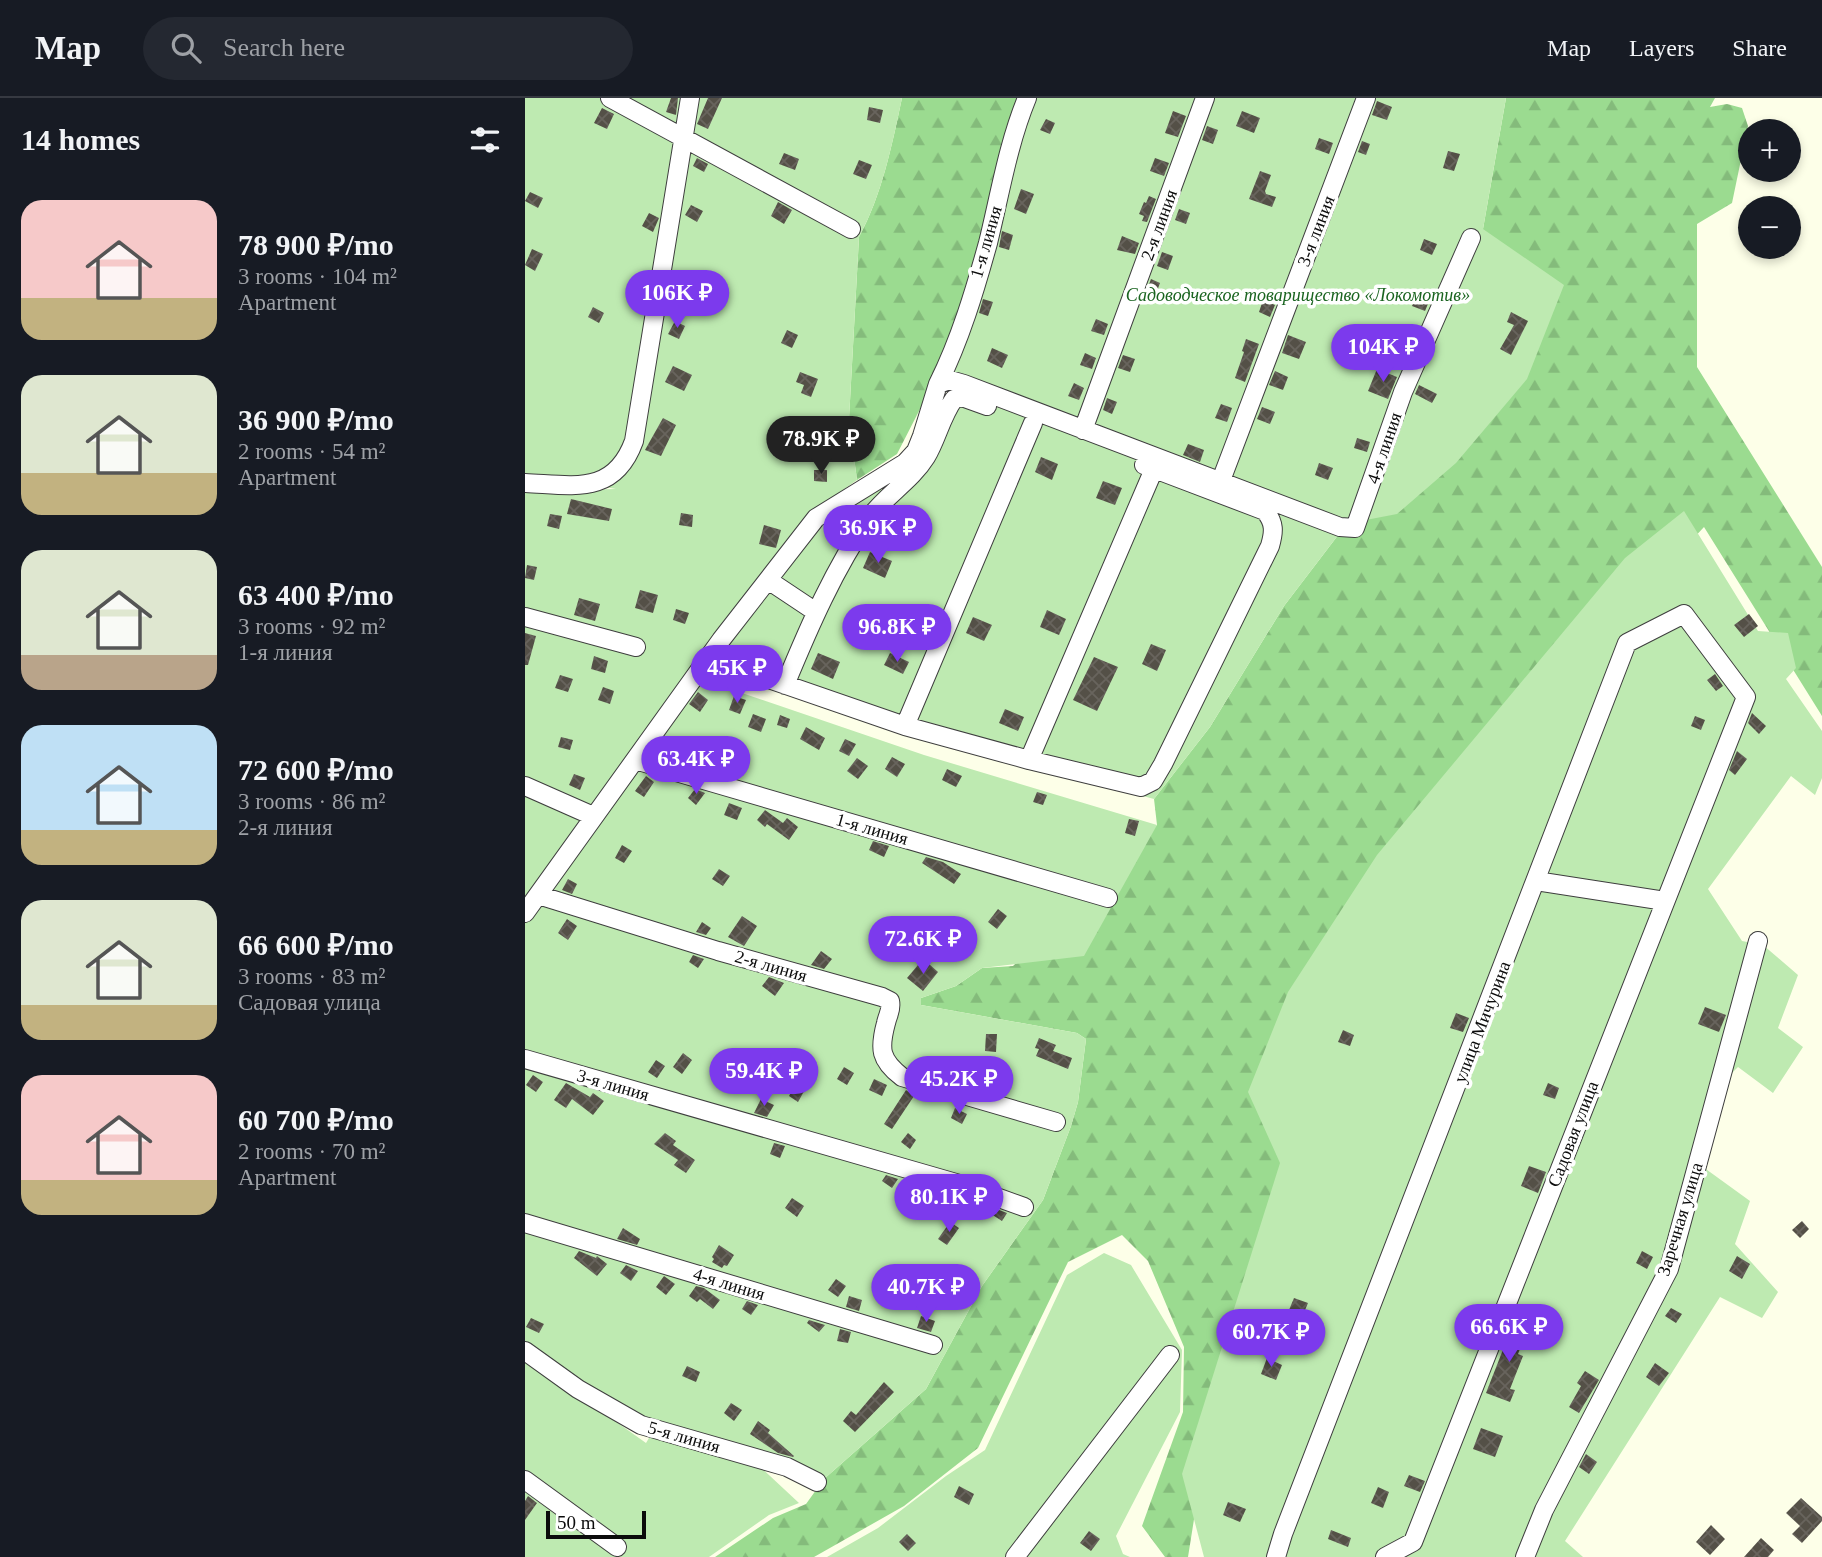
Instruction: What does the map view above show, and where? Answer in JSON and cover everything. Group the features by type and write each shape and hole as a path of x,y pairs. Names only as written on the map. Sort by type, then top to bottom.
{"street":[{"path":"610,98 851,229"},
{"path":"525,484 586,485 603,481 627,458 634,441 690,98"},
{"name":"1-я линия","path":"525,913 708,658 816,517 905,463 916,451 938,384 951,358 987,245 1011,146 1027,98"},
{"name":"2-я линия","path":"1083,430 1205,98"},
{"name":"3-я линия","path":"1219,487 1366,98"},
{"name":"4-я линия","path":"1219,487 1340,527 1355,528 1403,392 1471,238"},
{"path":"708,658 905,726 1124,784 1141,787 1153,781 1270,546 1274,533 1272,519 1265,511 1219,487 1083,430 964,384 950,380 938,384"},
{"path":"785,685 816,612 872,514 909,478 925,457 954,399 962,397 1154,469 1219,487"},
{"path":"905,726 1033,423"},
{"path":"1029,760 1154,469"},
{"path":"768,580 816,612"},
{"name":"улица Мичурина","path":"1276,1557 1627,643 1683,614 1746,697"},
{"path":"525,617 636,647"},
{"name":"Садовая улица","path":"1385,1557 1413,1542 1746,697"},
{"name":"1-я линия","path":"635,760 1108,898"},
{"path":"525,786 593,816"},
{"path":"1536,881 1665,901"},
{"name":"2-я линия","path":"538,895 718,951 882,997 890,1001 891,1008 881,1044 887,1065 902,1077 1056,1122"},
{"name":"Заречная улица","path":"1525,1557 1544,1510 1669,1269 1758,941"},
{"name":"3-я линия","path":"525,1059 964,1185 1024,1207"},
{"name":"4-я линия","path":"525,1223 933,1345"},
{"name":"5-я линия","path":"525,1351 578,1389 641,1425 787,1467 817,1482"},
{"path":"1015,1557 1170,1355"},
{"path":"525,1480 617,1546"}],"green space":[{"path":"525,98 902,98 880,187 859,237 849,419 857,480 806,523 525,906 525,491 616,489 581,483 525,481"},
{"path":"902,98 1022,98 941,368 897,454 857,480 849,419 859,237 880,187"},
{"name":"Садоводческое товарищество «Локомотив»","path":"1022,98 1506,98 1483,229 1564,285 1527,379 1456,463 1397,514 1345,524 941,368"},
{"path":"1506,98 1715,98 1710,107 1727,104 1742,108 1746,119 1738,119 1738,174 1732,203 1697,224 1697,367 1822,567 1822,716 1704,527 1394,861 1293,1162 1202,1469 1188,1557 1165,1557 1142,1526 1183,1412 1184,1347 1148,1261 1122,1235 1068,1262 978,1448 904,1506 814,1557 715,1557 773,1518 806,1504 824,1479 926,1389 982,1286 1043,1200 1078,1102 1086,1039 1077,1033 921,1005 921,998 956,986 982,968 1013,966 1157,825 1154,799 1210,727 1284,606 1342,530 1483,229"},
{"path":"957,389 1342,530 1284,606 1210,727 1154,799 936,740 705,665 813,525 919,458 947,393"},
{"path":"1684,511 1758,631 1788,633 1796,668 1786,679 1822,731 1822,778 1815,795 1791,776 1708,889 1742,941 1763,945 1798,975 1778,1028 1803,1047 1773,1093 1738,1067 1709,1096 1692,1159 1750,1201 1735,1244 1778,1292 1762,1318 1720,1297 1565,1541 1583,1557 1204,1557 1182,1474 1280,1163 1248,1092 1288,992 1377,855 1625,558"},
{"path":"698,678 924,755 1157,825 1084,956 982,968 956,986 921,998 921,1005 1077,1033 1086,1039 1078,1102 1043,1200 982,1286 926,1389 824,1479 641,1420 525,1347 525,919"},
{"path":"1104,1253 1131,1265 1182,1350 1180,1412 1116,1536 1123,1554 1130,1557 827,1557 878,1528 985,1450 1067,1275"},
{"path":"525,1357 646,1443 652,1433 756,1463 799,1503 769,1515 709,1557 525,1557"}],"building":[{"path":"671,98 678,98 676,115 666,112"},
{"path":"708,98 722,98 708,129 697,124"},
{"path":"1377,101 1392,107 1387,120 1372,115"},
{"path":"869,107 883,110 880,123 867,120"},
{"path":"602,108 614,114 607,129 594,123"},
{"path":"1173,111 1186,116 1178,137 1165,133"},
{"path":"1242,111 1260,118 1254,133 1236,126"},
{"path":"1046,119 1055,123 1050,134 1040,130"},
{"path":"1207,126 1218,130 1213,144 1202,140"},
{"path":"1319,138 1333,143 1329,154 1315,149"},
{"path":"1362,141 1370,144 1366,155 1358,152"},
{"path":"1448,151 1460,154 1454,171 1443,168"},
{"path":"784,153 799,159 795,170 779,164"},
{"path":"697,158 708,164 704,172 693,166"},
{"path":"1155,158 1169,163 1164,176 1150,171"},
{"path":"859,160 872,165 866,179 853,174"},
{"path":"1260,171 1271,175 1265,191 1266,194 1276,197 1272,207 1249,199"},
{"path":"1021,189 1034,194 1026,214 1014,209"},
{"path":"530,192 543,198 538,208 525,201"},
{"path":"1149,196 1156,199 1147,222 1142,221 1144,216 1139,214"},
{"path":"778,202 792,210 784,224 771,216"},
{"path":"691,205 703,211 697,222 685,215"},
{"path":"1179,209 1190,213 1186,224 1175,220"},
{"path":"649,213 659,218 653,232 642,226"},
{"path":"1002,231 1013,235 1009,250 999,247"},
{"path":"1122,236 1139,243 1135,254 1117,250"},
{"path":"1424,239 1437,244 1432,255 1420,250"},
{"path":"532,249 543,254 535,271 525,265"},
{"path":"1162,252 1173,256 1168,270 1157,266"},
{"path":"1151,279 1160,283 1154,299 1145,295"},
{"path":"682,287 693,293 687,304 676,299"},
{"path":"1417,294 1430,299 1425,311 1412,306"},
{"path":"983,299 993,302 988,316 979,313"},
{"path":"1263,300 1275,305 1270,317 1259,312"},
{"path":"593,307 604,313 599,323 588,317"},
{"path":"1511,312 1528,321 1511,355 1500,349 1514,325 1507,322"},
{"path":"1096,319 1108,324 1104,335 1091,331"},
{"path":"675,321 685,326 679,339 668,334"},
{"path":"787,330 798,335 792,348 781,343"},
{"path":"1288,335 1306,342 1299,359 1282,353"},
{"path":"1246,339 1259,344 1245,382 1235,378"},
{"path":"992,348 1008,355 1002,368 987,361"},
{"path":"1085,353 1096,358 1092,369 1080,365"},
{"path":"1123,355 1135,359 1130,372 1118,368"},
{"path":"673,366 692,375 684,391 665,382"},
{"path":"1377,369 1397,377 1388,399 1368,391"},
{"path":"1275,371 1288,377 1283,390 1269,385"},
{"path":"800,372 818,379 811,397 801,393 804,385 796,382"},
{"path":"1074,383 1084,388 1079,400 1068,396"},
{"path":"1419,385 1437,394 1432,403 1415,394"},
{"path":"1107,398 1117,402 1112,414 1103,410"},
{"path":"1221,404 1232,408 1227,422 1215,418"},
{"path":"1262,407 1275,412 1270,424 1257,419"},
{"path":"663,418 676,425 661,456 645,450"},
{"path":"794,423 805,427 799,444 788,440"},
{"path":"1357,438 1370,442 1367,452 1354,448"},
{"path":"1188,444 1204,450 1200,462 1183,455"},
{"path":"1041,457 1058,464 1052,480 1035,472"},
{"path":"1319,463 1333,468 1328,480 1315,475"},
{"path":"814,470 827,470 827,482 814,481"},
{"path":"1103,481 1122,488 1115,505 1096,498"},
{"path":"571,499 612,509 609,521 567,514"},
{"path":"681,513 693,515 692,527 679,525"},
{"path":"550,514 562,516 559,529 547,526"},
{"path":"764,525 781,530 776,548 759,544"},
{"path":"870,552 892,561 885,578 863,568"},
{"path":"527,565 537,567 534,580 525,578"},
{"path":"640,590 658,595 653,613 635,608"},
{"path":"579,598 600,604 595,621 574,615"},
{"path":"676,609 689,613 685,624 673,620"},
{"path":"1047,610 1066,619 1059,635 1040,627"},
{"path":"1749,614 1758,626 1744,637 1734,625"},
{"path":"973,617 992,625 984,641 966,633"},
{"path":"525,633 536,636 528,665 525,665"},
{"path":"1151,644 1166,650 1157,671 1142,664"},
{"path":"818,653 840,662 833,679 811,669"},
{"path":"890,653 909,662 903,674 884,665"},
{"path":"594,656 608,661 605,673 591,669"},
{"path":"1094,657 1118,667 1097,711 1073,700"},
{"path":"1715,674 1723,686 1716,691 1707,680"},
{"path":"560,675 573,679 568,692 555,688"},
{"path":"603,687 614,691 610,704 598,700"},
{"path":"698,692 708,700 700,712 689,704"},
{"path":"734,696 746,700 740,714 729,710"},
{"path":"1005,709 1024,717 1018,731 999,723"},
{"path":"1752,713 1766,726 1759,734 1748,723"},
{"path":"753,714 766,719 761,732 748,727"},
{"path":"780,715 790,719 787,728 777,725"},
{"path":"1695,716 1705,720 1701,730 1691,726"},
{"path":"806,727 825,738 819,750 800,739"},
{"path":"561,737 573,740 570,750 558,747"},
{"path":"845,739 856,744 849,756 839,751"},
{"path":"1737,751 1747,759 1735,775 1729,770"},
{"path":"892,757 905,764 897,777 885,769"},
{"path":"857,758 868,766 858,779 847,771"},
{"path":"947,769 962,776 956,787 942,780"},
{"path":"574,774 585,778 580,790 569,785"},
{"path":"646,776 654,782 644,797 635,791"},
{"path":"695,789 705,793 696,805 688,798"},
{"path":"1037,792 1047,795 1043,805 1033,802"},
{"path":"729,803 742,808 737,820 724,815"},
{"path":"765,810 783,823 787,818 798,827 789,840 757,820"},
{"path":"1129,819 1139,821 1135,836 1125,833"},
{"path":"873,841 889,846 884,857 869,850"},
{"path":"622,845 632,851 624,863 615,858"},
{"path":"926,857 943,862 961,874 954,884 922,863"},
{"path":"719,869 730,876 723,886 712,879"},
{"path":"568,879 577,884 572,894 562,890"},
{"path":"998,909 1007,916 997,929 988,922"},
{"path":"742,916 757,926 744,946 728,937"},
{"path":"567,919 577,926 568,940 558,933"},
{"path":"702,922 711,928 706,935 696,932"},
{"path":"821,951 832,959 824,969 811,965"},
{"path":"693,955 704,959 698,968 689,962"},
{"path":"929,964 938,972 923,991 907,978 918,965 924,970"},
{"path":"769,977 784,983 775,996 762,986"},
{"path":"1705,1007 1726,1015 1719,1032 1698,1024"},
{"path":"1456,1013 1469,1018 1463,1032 1450,1028"},
{"path":"1343,1030 1354,1035 1350,1046 1338,1042"},
{"path":"986,1034 997,1034 996,1052 985,1051"},
{"path":"1039,1038 1056,1045 1053,1051 1072,1058 1068,1069 1036,1056 1039,1049 1035,1048"},
{"path":"683,1053 692,1060 682,1074 673,1067"},
{"path":"656,1060 665,1066 657,1078 648,1072"},
{"path":"844,1067 854,1073 847,1085 837,1079"},
{"path":"533,1075 543,1082 536,1092 526,1085"},
{"path":"874,1079 887,1085 882,1096 869,1090"},
{"path":"797,1081 807,1086 798,1102 789,1096"},
{"path":"566,1083 590,1097 593,1093 604,1101 593,1115 572,1099 566,1108 554,1100"},
{"path":"1548,1083 1559,1088 1555,1099 1543,1095"},
{"path":"906,1090 914,1096 892,1129 884,1124"},
{"path":"761,1099 774,1105 767,1117 754,1113"},
{"path":"955,1108 967,1114 962,1124 951,1118"},
{"path":"665,1133 676,1141 673,1145 695,1160 686,1173 674,1165 678,1160 654,1144"},
{"path":"908,1133 916,1140 910,1149 901,1142"},
{"path":"774,1143 785,1146 780,1158 770,1154"},
{"path":"1529,1166 1546,1172 1538,1193 1521,1186"},
{"path":"886,1175 898,1179 892,1188 882,1181"},
{"path":"934,1188 944,1191 939,1201 929,1196"},
{"path":"792,1198 804,1206 797,1217 785,1208"},
{"path":"905,1198 914,1205 907,1215 898,1208"},
{"path":"994,1208 1007,1213 1002,1221 991,1214"},
{"path":"1802,1221 1809,1229 1800,1238 1792,1230"},
{"path":"950,1222 959,1228 947,1245 938,1239"},
{"path":"623,1228 640,1239 637,1245 617,1239"},
{"path":"719,1245 734,1255 727,1266 722,1268 712,1262"},
{"path":"579,1251 596,1258 597,1256 607,1264 597,1276 574,1258"},
{"path":"1642,1251 1653,1257 1647,1269 1636,1263"},
{"path":"1737,1256 1750,1264 1742,1279 1729,1271"},
{"path":"626,1265 638,1271 631,1281 620,1273"},
{"path":"664,1276 675,1284 666,1295 656,1287"},
{"path":"836,1279 846,1286 838,1297 828,1290"},
{"path":"696,1286 704,1288 720,1300 713,1309 700,1299 697,1302 689,1296"},
{"path":"849,1296 862,1300 859,1311 846,1307"},
{"path":"1294,1298 1308,1303 1303,1315 1289,1310"},
{"path":"747,1301 758,1305 751,1315 742,1309"},
{"path":"1671,1308 1682,1314 1676,1323 1665,1316"},
{"path":"921,1316 935,1321 931,1332 917,1328"},
{"path":"531,1318 544,1324 539,1333 526,1327"},
{"path":"1521,1319 1530,1323 1518,1354 1523,1356 1510,1389 1515,1390 1510,1402 1486,1393 1513,1324 1518,1326"},
{"path":"809,1320 825,1325 819,1332 807,1323"},
{"path":"840,1329 851,1332 848,1343 837,1341"},
{"path":"1285,1335 1297,1339 1292,1352 1280,1347"},
{"path":"1267,1358 1282,1365 1276,1380 1261,1374"},
{"path":"1655,1363 1669,1373 1659,1386 1646,1377"},
{"path":"687,1366 700,1372 696,1382 682,1376"},
{"path":"1585,1371 1599,1380 1579,1413 1569,1407 1581,1386 1577,1383"},
{"path":"884,1382 894,1392 855,1432 843,1421 851,1411 856,1415"},
{"path":"731,1403 742,1410 734,1421 724,1413"},
{"path":"758,1421 770,1430 768,1433 793,1457 778,1453 750,1434"},
{"path":"1481,1428 1503,1436 1495,1457 1473,1449"},
{"path":"1586,1454 1597,1462 1589,1474 1579,1467"},
{"path":"1409,1475 1425,1481 1420,1492 1404,1486"},
{"path":"959,1486 974,1494 969,1505 954,1497"},
{"path":"1378,1487 1389,1492 1383,1508 1371,1503"},
{"path":"528,1496 537,1503 525,1520 525,1501"},
{"path":"1801,1498 1822,1517 1822,1521 1802,1543 1792,1534 1800,1526 1786,1513"},
{"path":"1228,1502 1246,1509 1240,1522 1223,1515"},
{"path":"1711,1525 1725,1539 1710,1555 1696,1542"},
{"path":"1331,1530 1351,1538 1348,1547 1328,1539"},
{"path":"1089,1531 1100,1539 1091,1551 1080,1543"},
{"path":"907,1534 916,1543 908,1551 899,1542"},
{"path":"1761,1538 1774,1550 1768,1557 1744,1557"}]}
